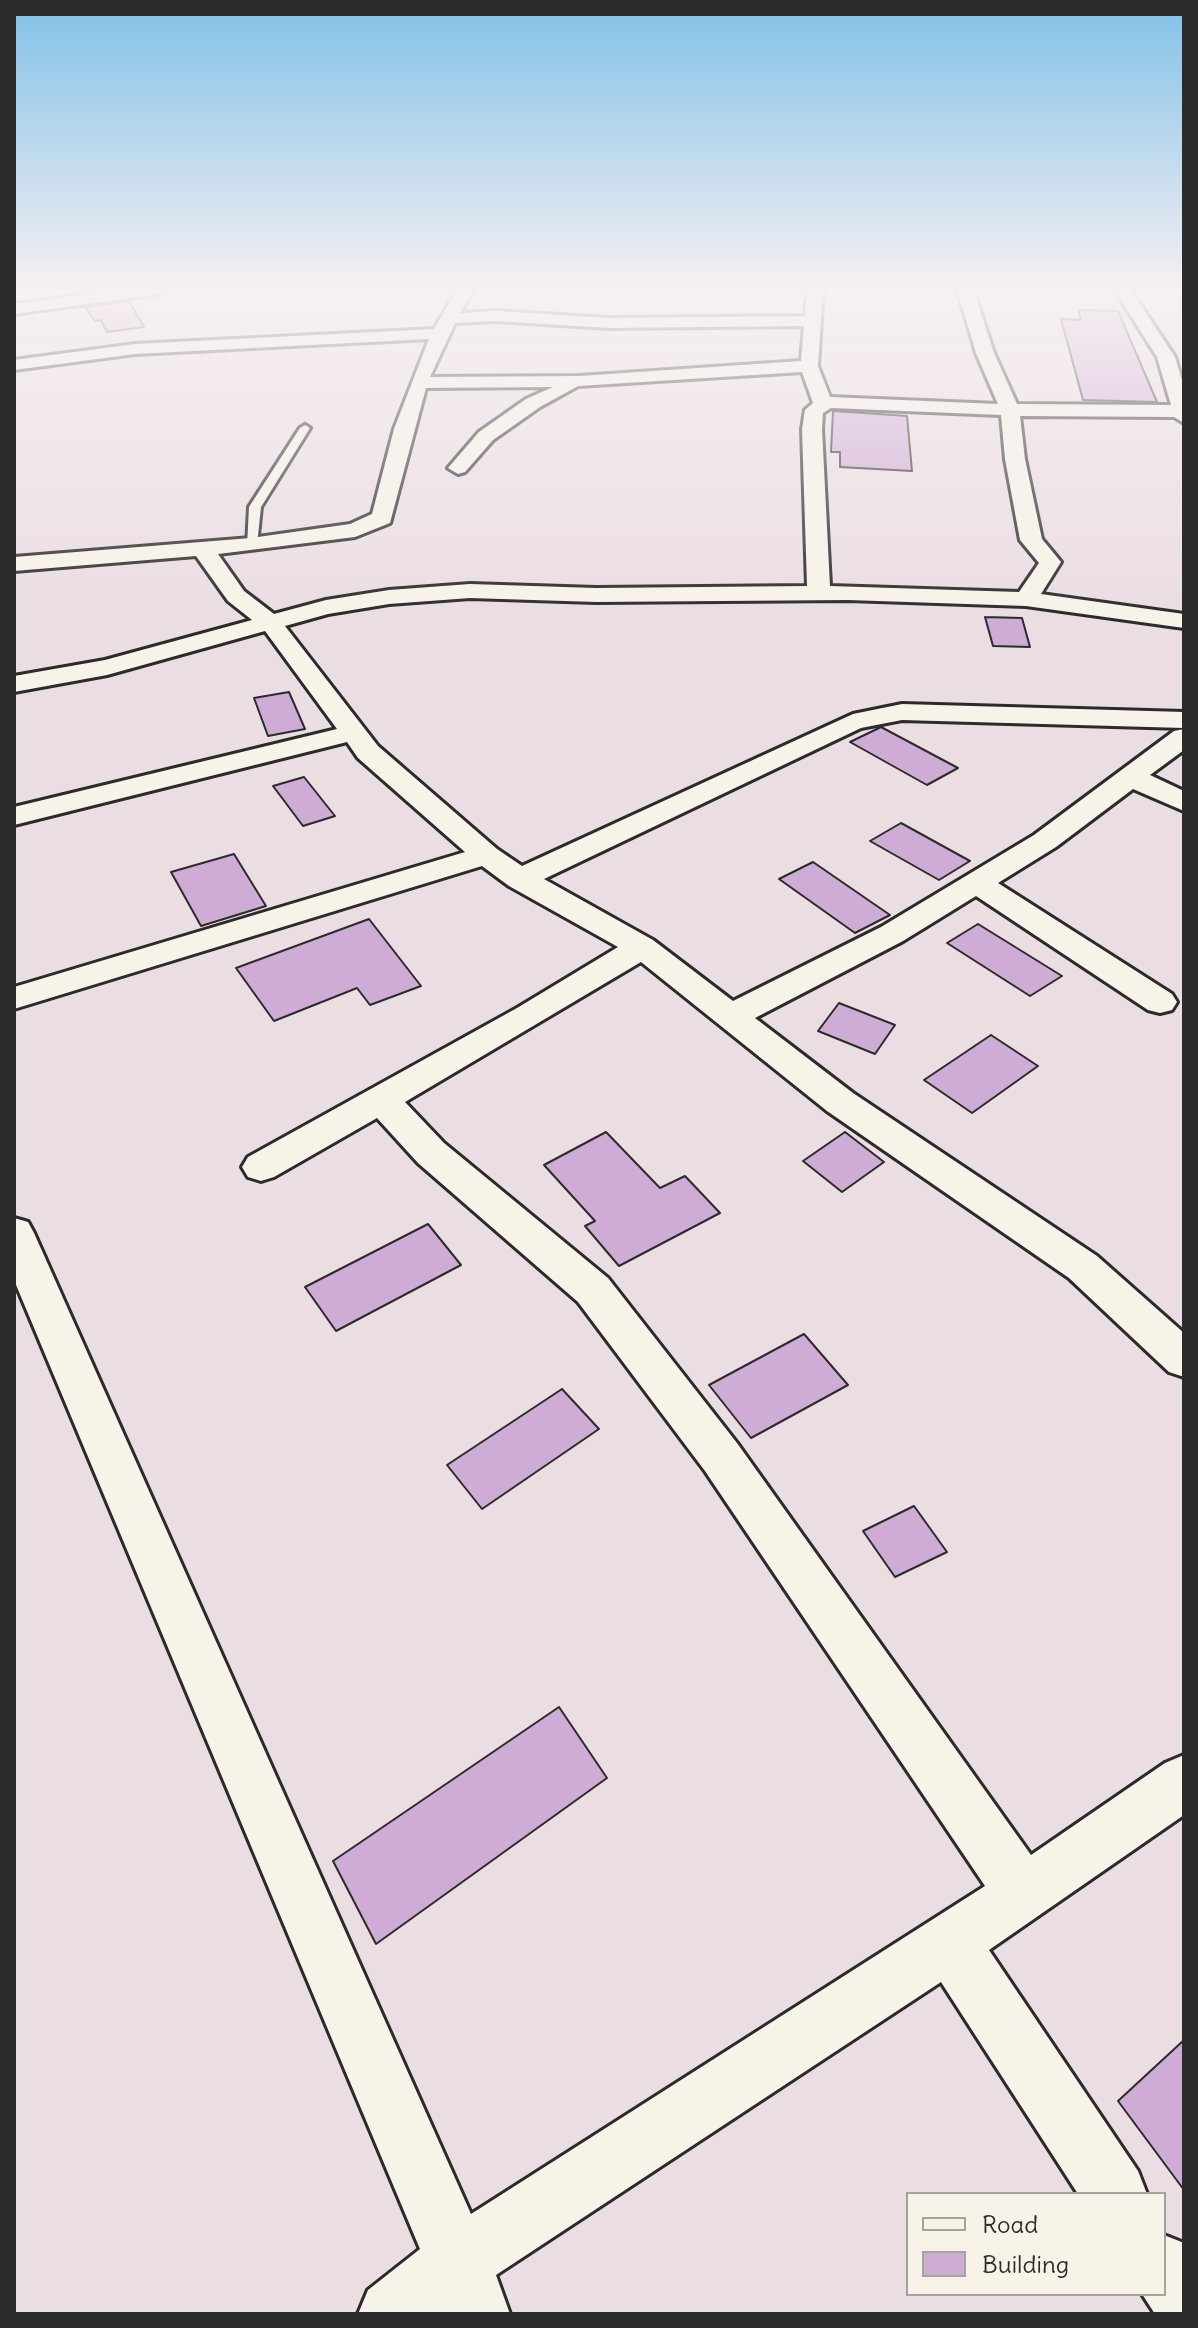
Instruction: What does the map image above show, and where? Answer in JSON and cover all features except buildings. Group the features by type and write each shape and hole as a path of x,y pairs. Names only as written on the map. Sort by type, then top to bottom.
{"street":[{"path":"14,564 203,550 355,530 382,518 414,398"},
{"path":"458,468 486,436 544,398"},
{"path":"819,398 828,402 1010,410 1182,409"},
{"path":"1005,398 1010,410 1015,459 1031,540 1050,562 1026,599"},
{"path":"819,593 812,429 814,410 828,402"},
{"path":"203,550 236,596 271,623 368,752 486,855 520,879 642,947 840,1102 1083,1267 1184,1359"},
{"path":"14,684 107,667 326,607 389,597 470,591 596,595 819,593 1026,599 1184,621"},
{"path":"520,879 853,722 902,712 1184,720"},
{"path":"14,816 353,733"},
{"path":"730,1016 892,934 977,883 1045,841 1184,737"},
{"path":"1131,777 1184,802"},
{"path":"14,998 486,855"},
{"path":"977,883 1160,1002"},
{"path":"261,1167 529,1016 642,947"},
{"path":"381,1100 431,1153 593,1290 721,1457 1024,1894"},
{"path":"14,1233 467,2288"},
{"path":"392,2314 467,2288 950,1943 1184,1782"},
{"path":"950,1943 1114,2192"},
{"path":"1166,2271 1184,2299"}],"lane":[{"path":"251,545 255,507 305,428"}]}
